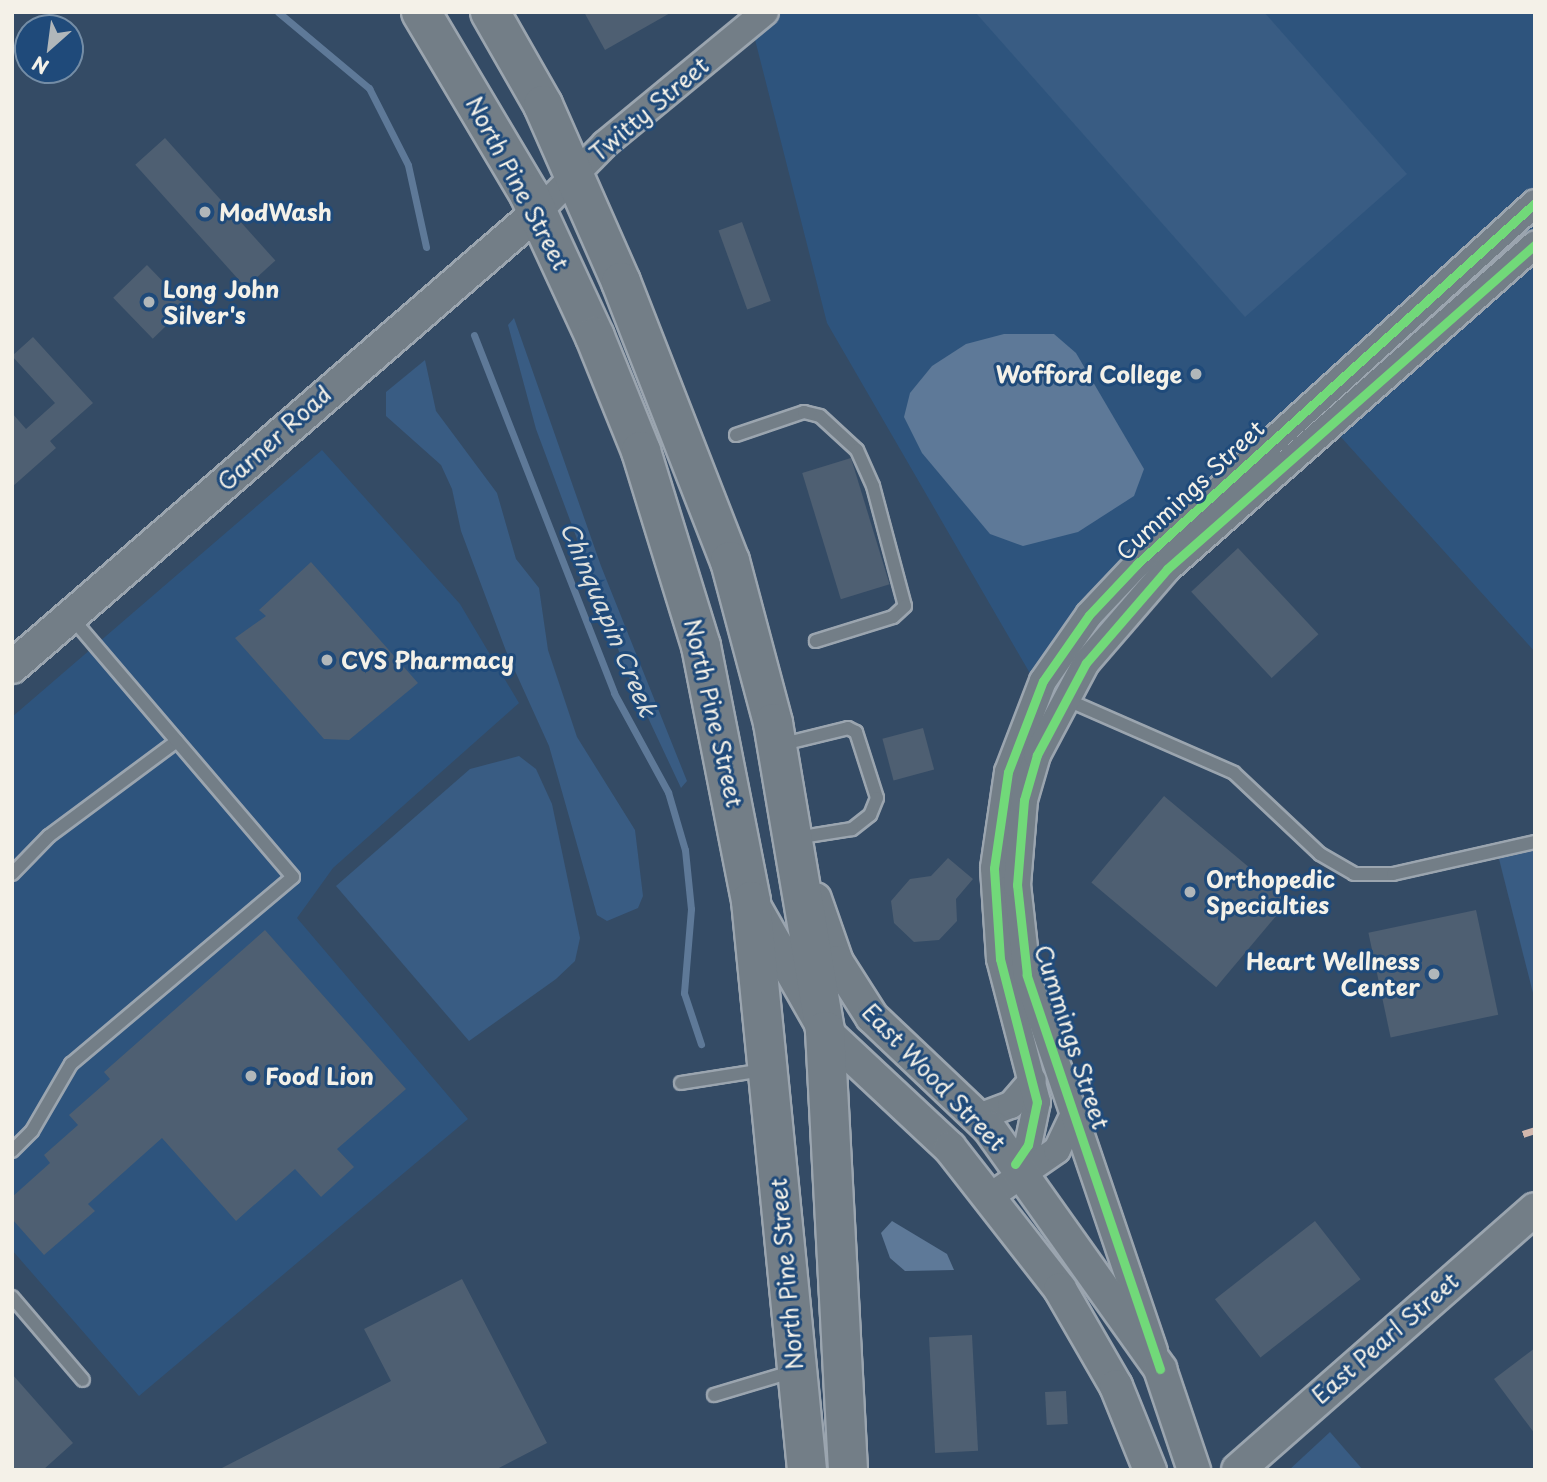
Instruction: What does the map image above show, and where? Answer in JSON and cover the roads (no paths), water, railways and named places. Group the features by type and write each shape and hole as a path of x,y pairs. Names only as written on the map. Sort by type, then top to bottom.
{"highway":[{"name":"North Pine Street","path":"421,12 538,212 596,337 673,547 713,697 751,901 794,1371 807,1470"},
{"name":"North Pine Street","path":"490,12 544,105 730,561 777,745 825,1031 848,1470"}],"street":[{"name":"Twitty Street","path":"538,212 574,176 765,12"},
{"name":"Cummings Street","path":"1019,1169 1035,1124 1033,1080 1000,959 994,868 1009,772 1089,615 1137,564 1535,202"},
{"name":"Garner Road","path":"12,667 538,212"},
{"name":"Cummings Street","path":"1160,1369 1027,975 1017,885 1024,800 1051,694 1167,569 1535,244"},
{"name":"East Wood Street","path":"796,846 853,990 894,1041 979,1117 1075,1243 1160,1369 1194,1470"},
{"name":"East Wood Street","path":"751,901 825,1031 991,1196 1090,1337 1150,1470"},
{"path":"979,1117 1011,1105 1033,1080"},
{"path":"991,1196 1019,1169 1057,1150 1075,1112"},
{"name":"East Pearl Street","path":"1238,1470 1535,1209"},
{"path":"1075,1243 1123,1254"}],"lane":[{"path":"736,435 804,412 820,416 857,450 873,486 905,606 893,617 816,641"},
{"path":"12,1151 32,1131 71,1065 293,877 71,617"},
{"path":"1051,694 1234,773 1320,854 1354,874 1393,874 1535,842"},
{"path":"777,745 848,728 856,733 877,798 870,815 852,829 796,846"},
{"path":"12,874 49,835 177,741"},
{"path":"681,1083 767,1069"},
{"path":"12,1297 83,1380"},
{"path":"714,1395 794,1371"}],"waterway":[{"name":"Chinquapin Creek","path":"278,12 369,88 408,165 426,247"},
{"name":"Chinquapin Creek","path":"474,335 614,693 668,792 685,850 691,909 684,993 701,1044"}],"place":[{"name":"ModWash","path":"205,212"},
{"name":"Long John Silver's","path":"149,302"},
{"name":"Wofford College","path":"1196,374"},
{"name":"CVS Pharmacy","path":"327,660"},
{"name":"Orthopedic Specialties","path":"1190,892"},
{"name":"Heart Wellness Center","path":"1434,974"},
{"name":"Food Lion","path":"251,1076"}]}
